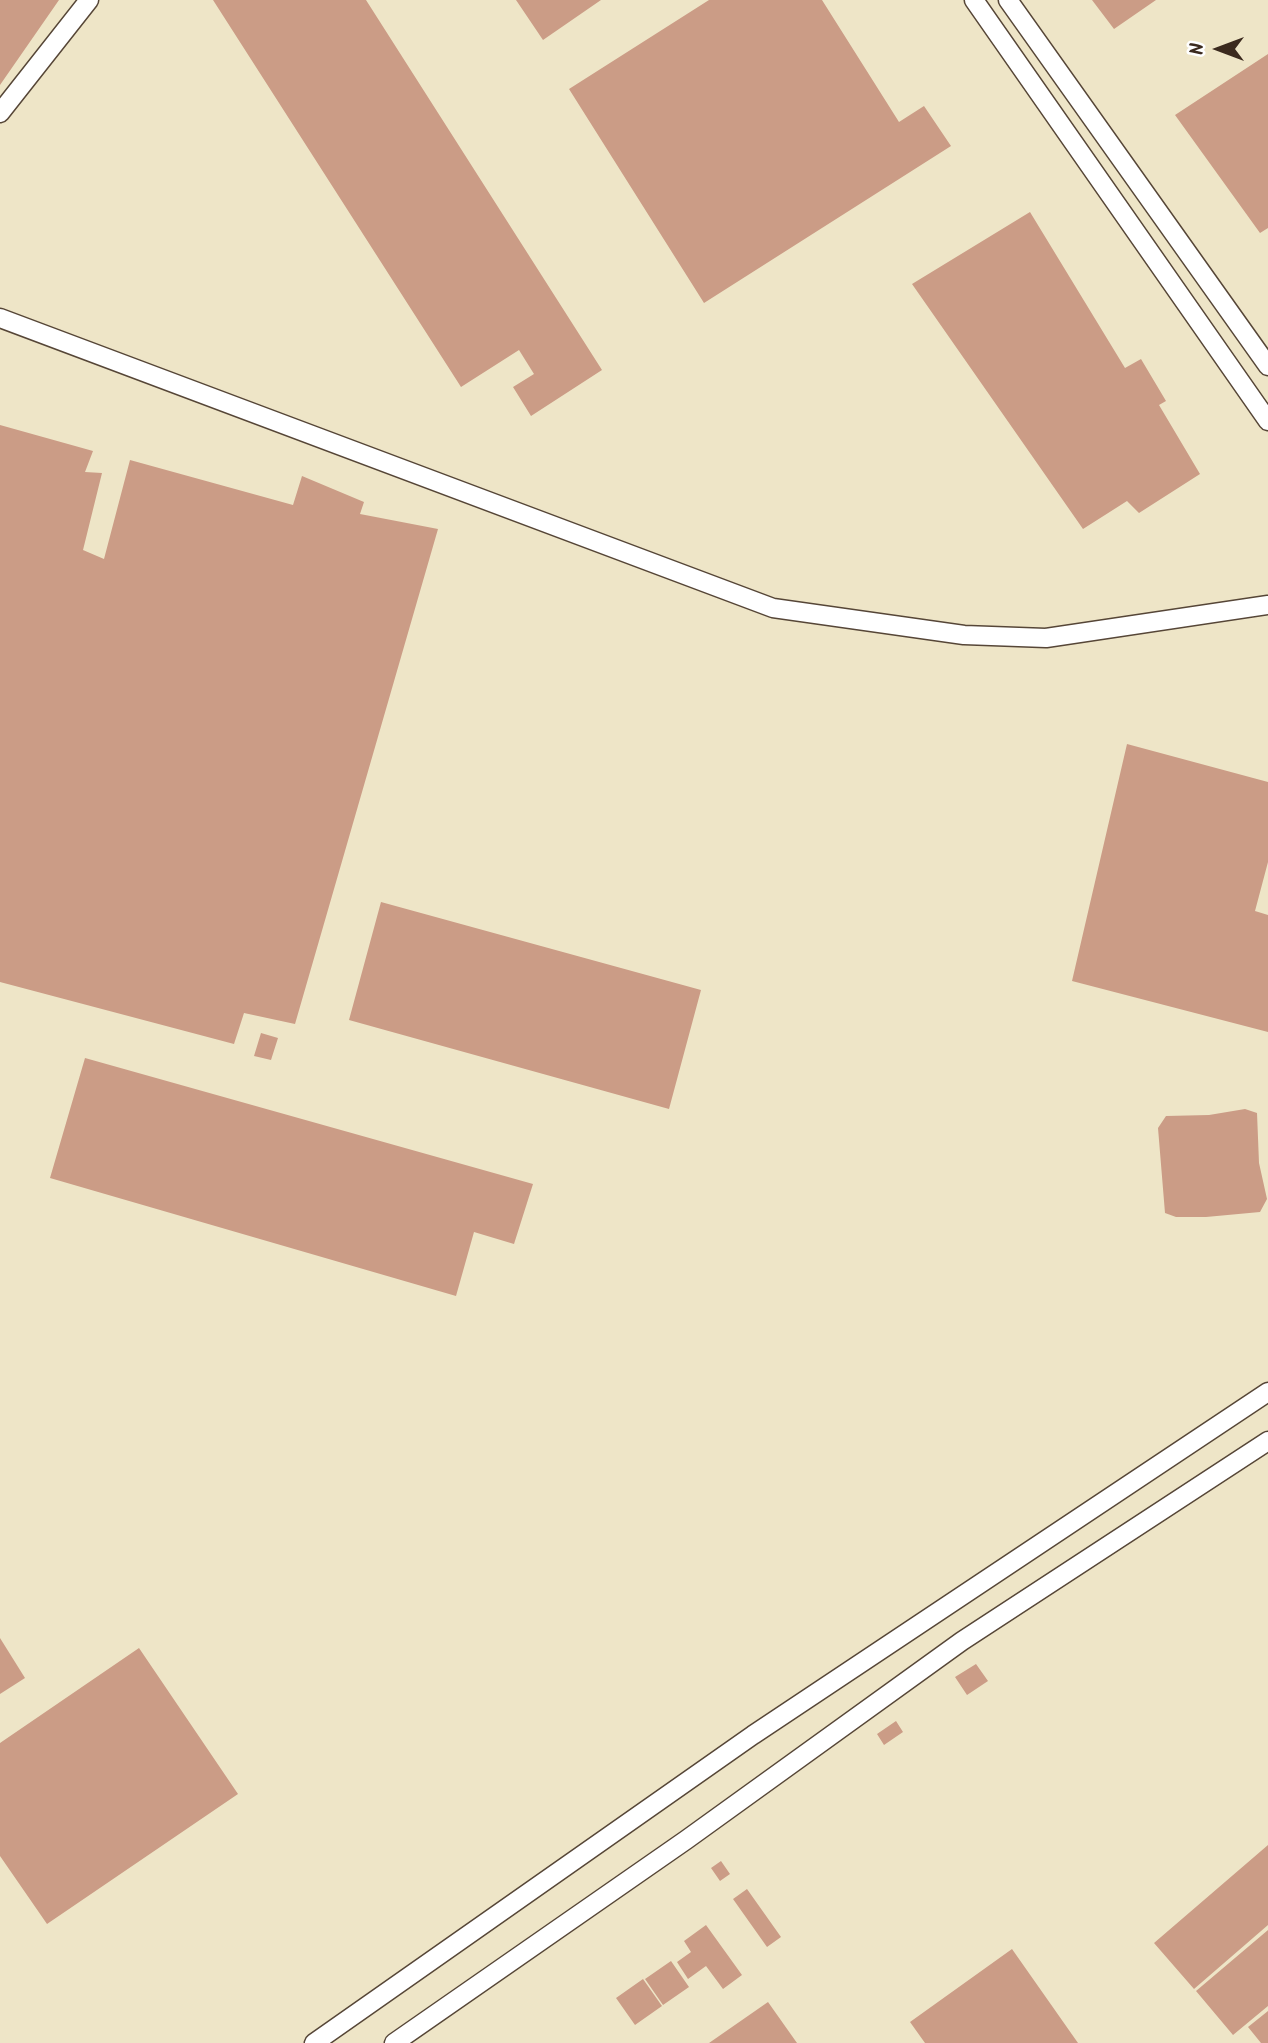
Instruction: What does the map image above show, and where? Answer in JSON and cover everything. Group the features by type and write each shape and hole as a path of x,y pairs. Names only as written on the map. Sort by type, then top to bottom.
{"street":[{"path":"0,113 89,0"},
{"path":"974,0 1268,421"},
{"path":"1008,0 1268,366"},
{"path":"0,318 773,608 964,635 1046,638 1268,605"},
{"path":"314,2043 753,1735 1268,1392"},
{"path":"394,2043 685,1840 962,1641 1268,1441"}],"building":[{"path":"0,0 59,0 0,85"},
{"path":"213,0 366,0 602,370 531,416 513,387 534,374 519,350 461,387"},
{"path":"516,0 601,0 543,40"},
{"path":"709,0 822,0 899,122 924,106 951,146 704,303 569,89"},
{"path":"1092,0 1156,0 1114,29"},
{"path":"1268,54 1268,228 1260,233 1175,115"},
{"path":"1030,212 1125,368 1141,359 1166,401 1159,405 1200,474 1139,513 1127,501 1083,529 912,284"},
{"path":"0,425 93,451 85,472 102,473 83,550 104,559 130,460 293,505 302,476 364,502 360,514 438,529 295,1024 244,1013 234,1044 0,982"},
{"path":"1127,744 1268,782 1268,862 1255,911 1268,915 1268,1032 1072,981"},
{"path":"381,902 701,990 669,1109 349,1020"},
{"path":"261,1033 278,1038 271,1060 254,1056"},
{"path":"85,1058 533,1184 514,1244 474,1232 456,1296 50,1178"},
{"path":"1245,1109 1257,1113 1259,1163 1267,1199 1260,1212 1206,1217 1176,1217 1165,1213 1158,1128 1166,1116 1209,1115"},
{"path":"0,1638 25,1678 0,1694"},
{"path":"139,1648 238,1794 47,1924 0,1856 0,1743"},
{"path":"976,1664 988,1681 967,1695 955,1677"},
{"path":"896,1721 903,1732 884,1745 877,1734"},
{"path":"1268,1845 1268,1925 1194,1989 1154,1943"},
{"path":"721,1861 730,1874 720,1881 711,1868"},
{"path":"747,1889 781,1937 767,1947 733,1899"},
{"path":"706,1925 742,1975 723,1989 706,1966 688,1979 677,1962 691,1952 684,1941"},
{"path":"1268,1930 1268,2006 1233,2035 1196,1991"},
{"path":"1012,1949 1078,2043 925,2043 910,2022"},
{"path":"671,1961 689,1987 663,2005 645,1979"},
{"path":"643,1979 662,2006 635,2025 616,1998"},
{"path":"768,2002 797,2043 709,2043"},
{"path":"1268,2011 1268,2043 1261,2043 1248,2027"}]}
